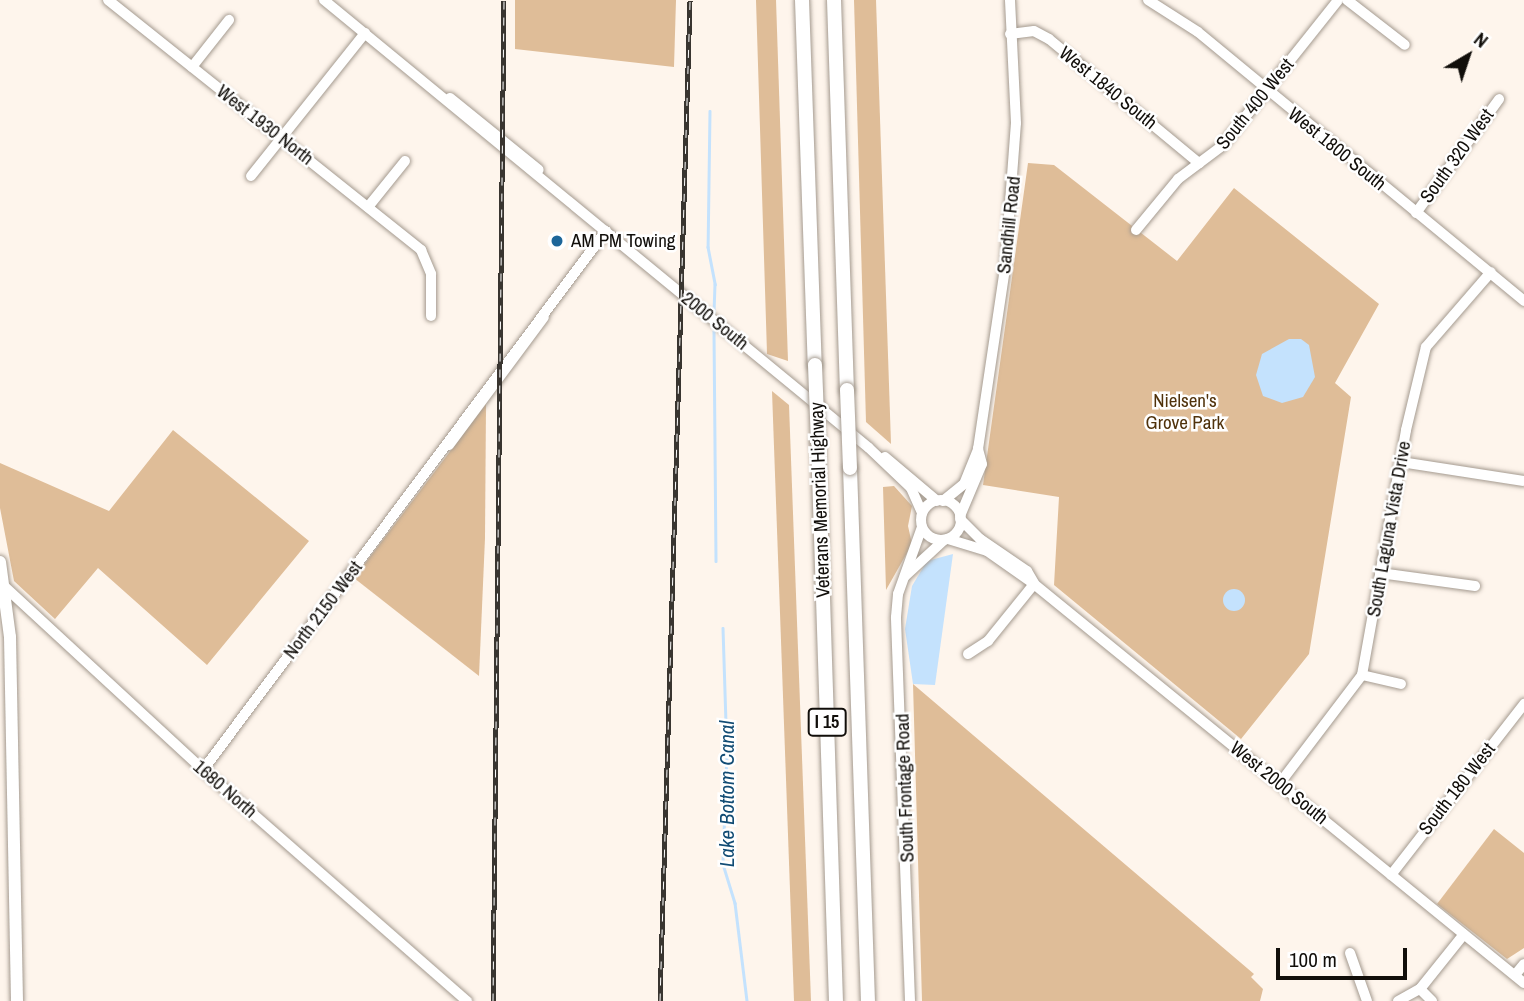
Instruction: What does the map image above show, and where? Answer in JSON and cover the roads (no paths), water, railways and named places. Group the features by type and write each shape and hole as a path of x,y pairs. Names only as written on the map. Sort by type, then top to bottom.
{"highway":[{"name":"Veterans Memorial Highway","path":"802,0 836,1001"},
{"name":"Veterans Memorial Highway","path":"834,0 868,1001"}],"main road":[{"path":"0,562 10,637 17,1001"}],"street":[{"name":"West 1930 North","path":"108,0 421,250 431,274 431,316"},
{"name":"2000 South","path":"324,0 443,95 462,105 562,194 869,448"},
{"name":"Sandhill Road","path":"940,501 964,484 978,449 1005,269 1015,159 1010,0"},
{"name":"West 1800 South","path":"1148,0 1198,32 1524,301"},
{"name":"South 400 West","path":"1136,230 1178,178 1222,146 1338,0"},
{"path":"1347,0 1405,45"},
{"path":"192,67 229,20"},
{"name":"West 1840 South","path":"1010,34 1034,31 1049,39 1199,163"},
{"path":"251,176 365,33"},
{"name":"South 320 West","path":"1416,213 1499,99"},
{"path":"369,207 405,161"},
{"name":"North 2150 West","path":"204,770 443,449 525,334 547,310 606,231"},
{"name":"South Laguna Vista Drive","path":"1280,783 1336,715 1362,675 1401,462 1426,347 1491,272"},
{"path":"869,448 900,467 940,501 954,506 960,518 957,531 905,576"},
{"path":"869,448 911,488 922,513 922,527 931,537 946,539"},
{"name":"Sandhill Road","path":"960,518 982,464 978,449"},
{"path":"1401,462 1524,481"},
{"path":"922,513 940,501"},
{"name":"West 2000 South","path":"960,518 980,539 1027,571 1034,584"},
{"name":"South Frontage Road","path":"910,1001 896,617 905,576 922,527"},
{"name":"West 2000 South","path":"946,539 987,551 1034,584 1524,983"},
{"path":"1380,573 1475,586"},
{"path":"968,654 988,641 1034,584"},
{"name":"1680 North","path":"5,587 204,770 451,984 475,1001"},
{"path":"1362,675 1401,684"},
{"name":"South 180 West","path":"1391,875 1524,704"},
{"path":"1398,1001 1420,989 1464,934"},
{"path":"1350,953 1367,1001"},
{"path":"1515,975 1524,964"},
{"name":"1680 North","path":"451,984 467,1001"},
{"path":"1420,989 1432,1001"}],"water":[{"path":"1289,339 1301,339 1309,345 1315,377 1303,397 1282,403 1263,396 1256,375 1262,354"},
{"path":"953,554 935,685 913,684 905,629 912,586 927,561"},
{"path":"1234,589 1242,592 1245,600 1242,608 1234,611 1226,608 1223,600 1226,592"}],"waterway":[{"name":"Lake Bottom Canal","path":"710,111 708,247 715,284 714,313"},
{"name":"Lake Bottom Canal","path":"714,331 716,561"},
{"name":"Lake Bottom Canal","path":"723,628 727,753 723,864 735,903 747,1001"}],"railway":[{"path":"493,1001 504,0"},
{"path":"660,1001 690,0"}],"place":[{"name":"AM PM Towing","path":"557,241"}],"park label":[{"name":"Nielsen's Grove Park","path":"1185,412"}]}
